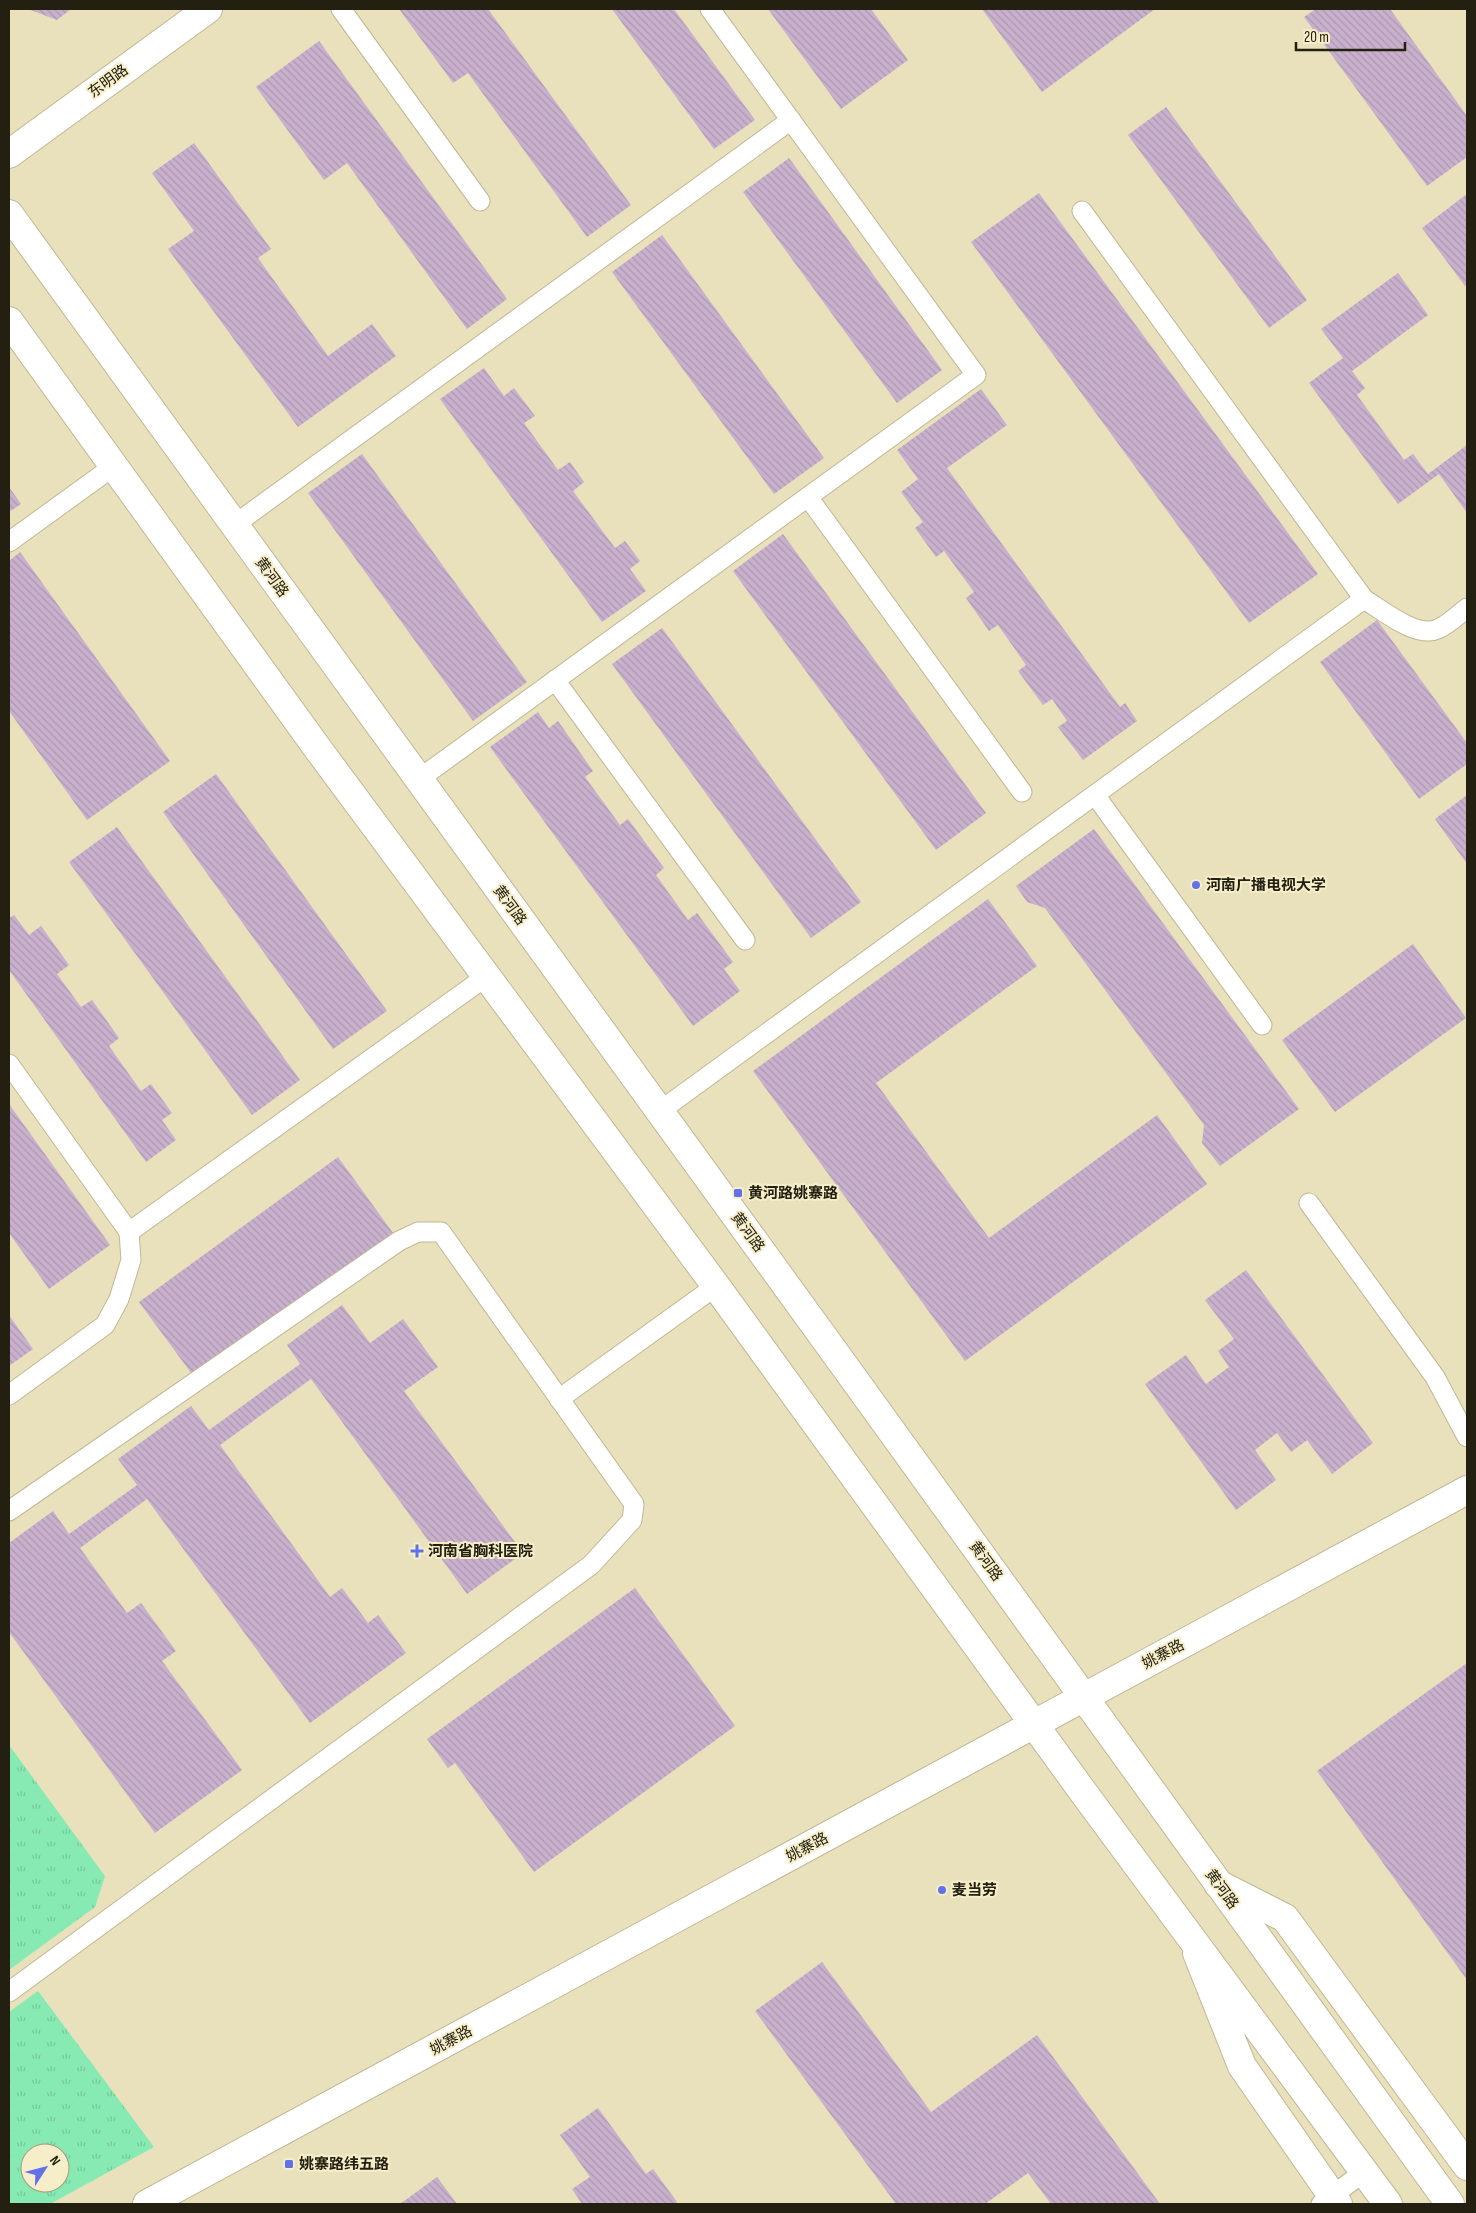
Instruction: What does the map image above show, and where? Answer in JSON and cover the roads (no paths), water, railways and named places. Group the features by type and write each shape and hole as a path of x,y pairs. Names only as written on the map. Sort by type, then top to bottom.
{"main road":[{"name":"东明路","path":"9,154 208,9"},
{"name":"黄河路","path":"9,214 1450,2204"},
{"path":"9,321 313,741 716,1286 1192,1940 1388,2204"},
{"name":"姚寨路","path":"147,2204 1467,1490"},
{"path":"1218,1884 1285,1918 1467,2166"},
{"path":"1192,1940 1242,2066 1338,2204"}],"lane":[{"path":"341,9 480,201"},
{"path":"419,780 976,375 710,9"},
{"path":"234,524 791,120"},
{"path":"1082,211 1364,599 1403,624 1425,631 1438,630 1467,608"},
{"path":"9,542 114,466"},
{"path":"808,497 1022,792"},
{"path":"660,1111 1364,599"},
{"path":"555,680 745,940"},
{"path":"1095,795 1262,1025"},
{"path":"129,1232 487,976"},
{"path":"9,1064 129,1232 131,1260 120,1299 105,1325 9,1395"},
{"path":"1309,1203 1435,1377 1467,1437"},
{"path":"9,1511 399,1241 418,1232 441,1232 634,1504 632,1520 591,1565 9,1992"},
{"path":"559,1399 716,1286"},
{"path":"1321,2204 1364,2172"}],"place":[{"name":"河南广播电视大学","path":"1196,885"},
{"name":"黄河路姚寨路","path":"738,1193"},
{"name":"河南省胸科医院","path":"417,1551"},
{"name":"麦当劳","path":"942,1890"},
{"name":"姚寨路纬五路","path":"289,2164"}]}
